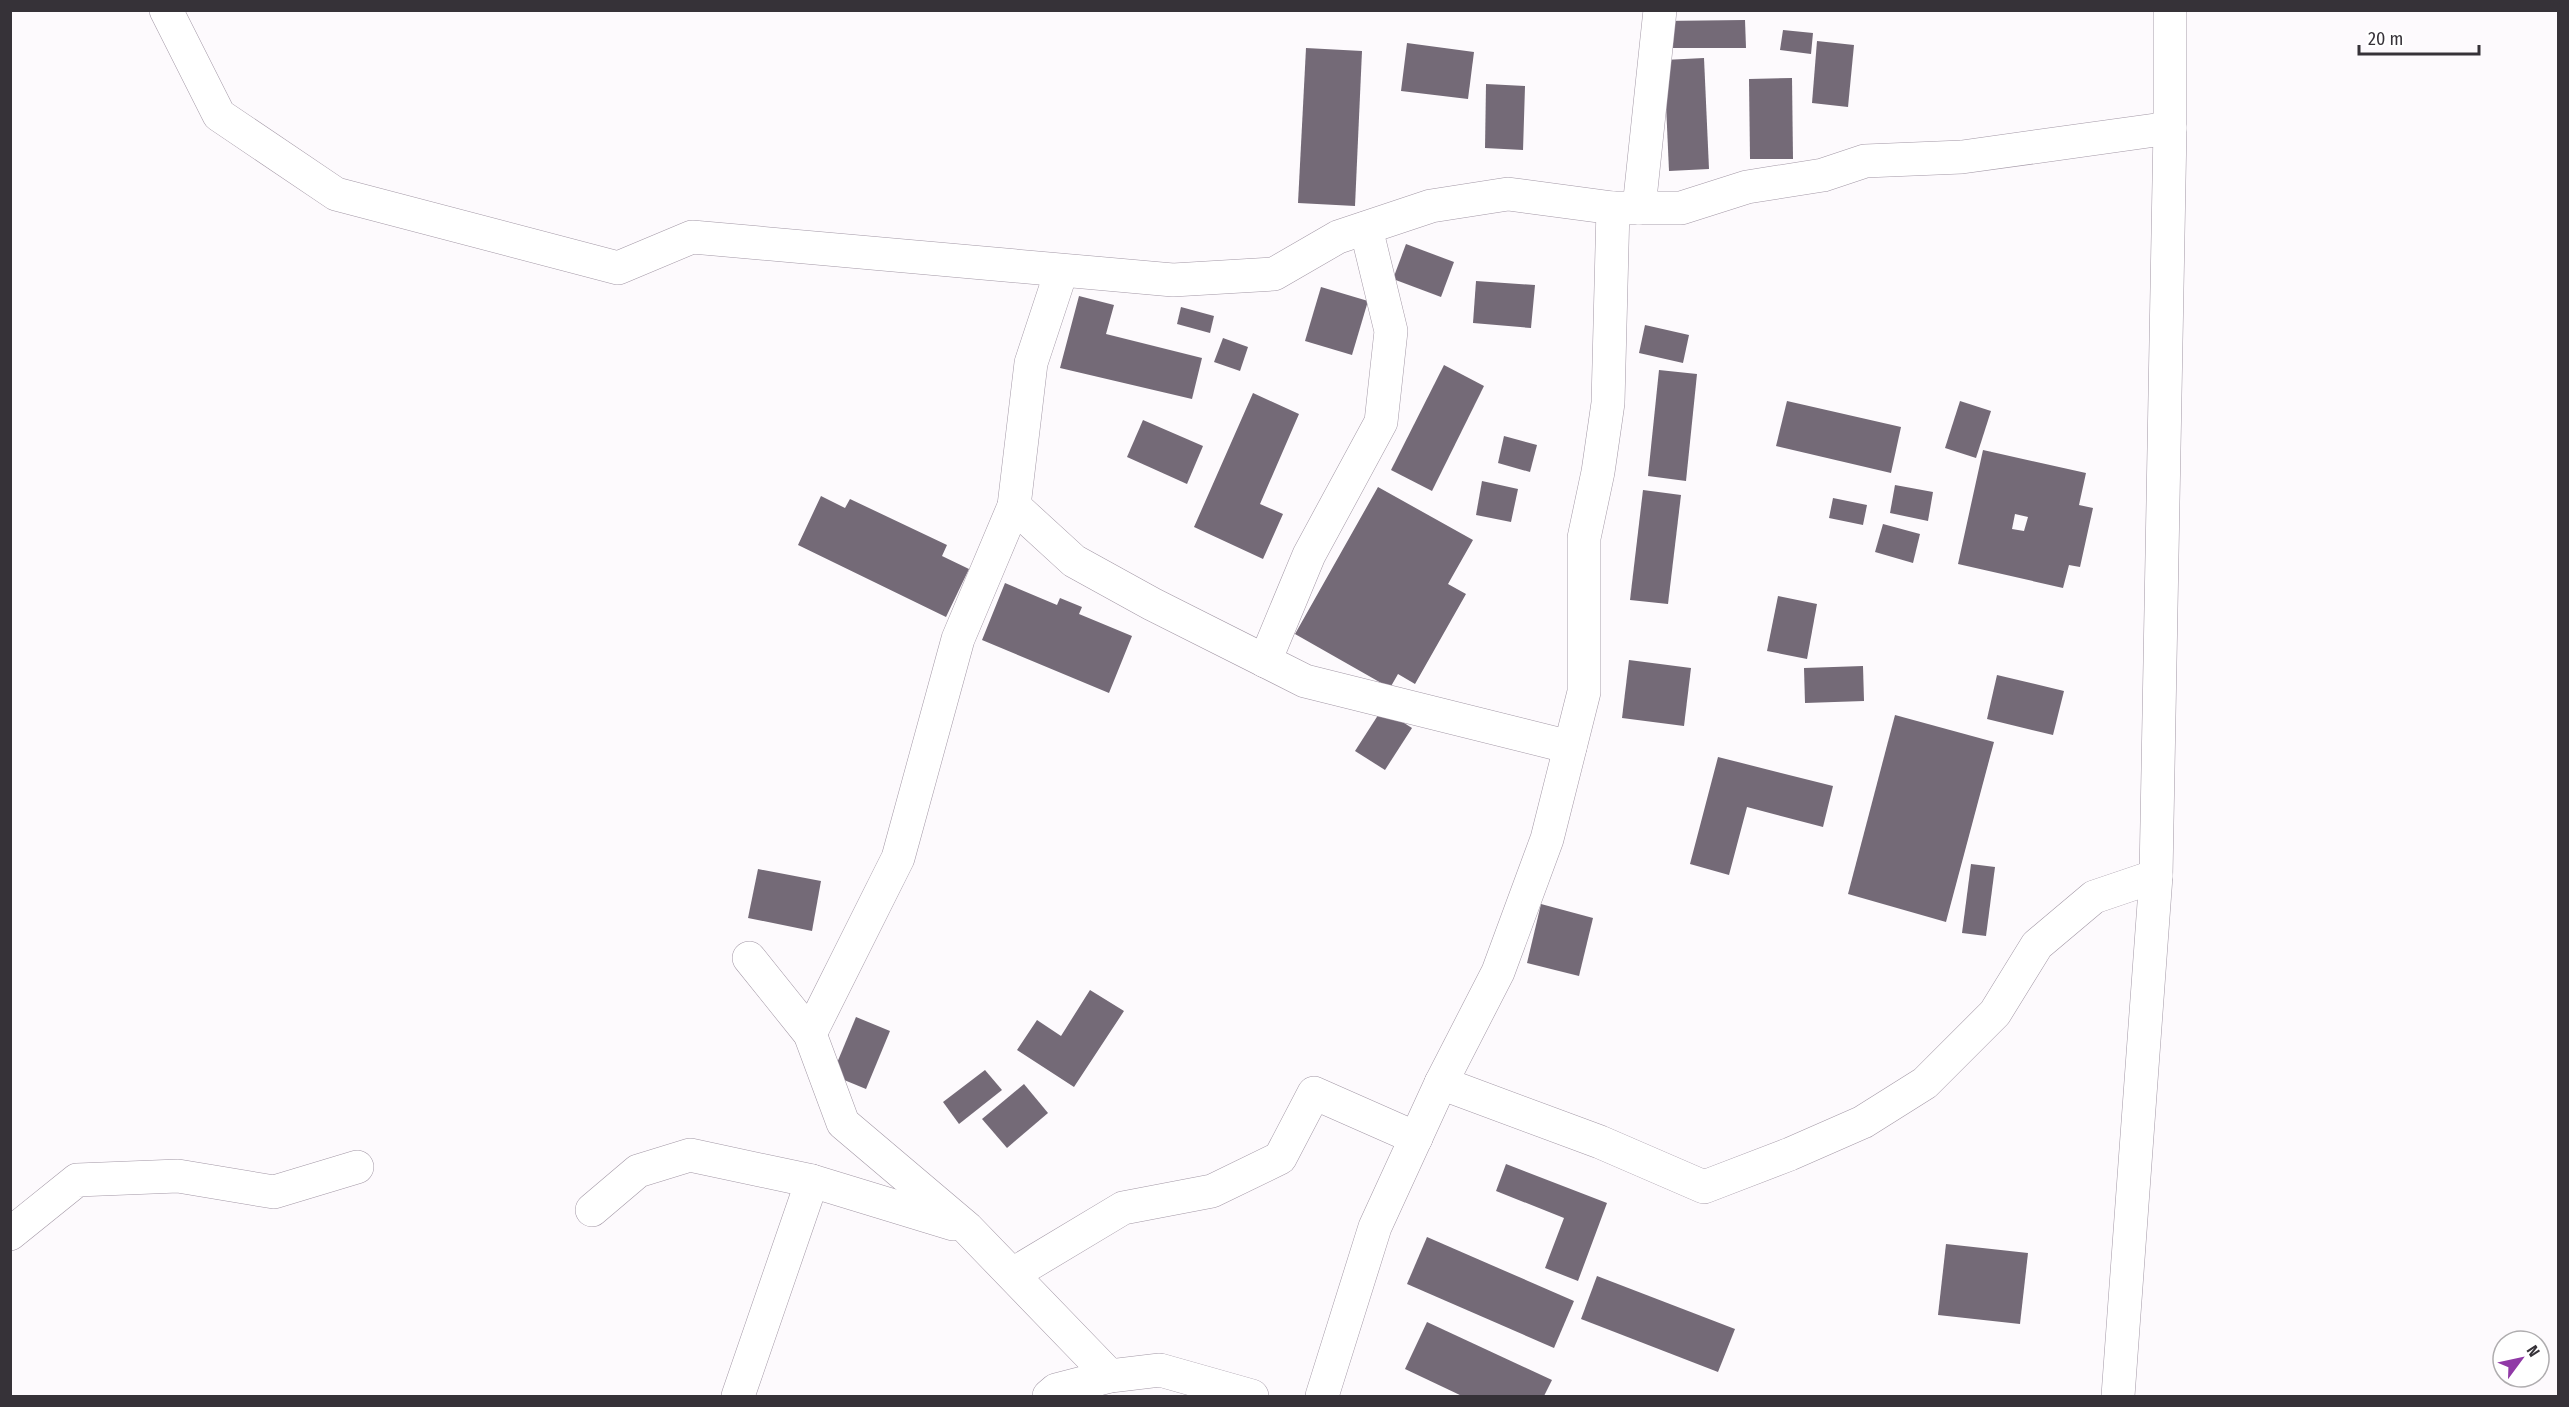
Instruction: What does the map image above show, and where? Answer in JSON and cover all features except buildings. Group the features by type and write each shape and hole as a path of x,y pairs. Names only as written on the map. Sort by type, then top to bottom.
{"street":[{"path":"166,10 219,115 336,194 618,268 692,237 1061,272 1173,280 1274,274 1338,237 1431,206 1508,194 1626,208 1681,208 1747,187 1823,175 1865,161 1962,157 2170,128"},
{"path":"1322,1396 1375,1227 1441,1083 1498,972 1547,839 1584,692 1584,538 1608,403 1626,208 1660,10"},
{"path":"2118,1396 2156,876 2170,128 2170,10"},
{"path":"1265,661 1310,555 1381,422 1391,331 1366,228"},
{"path":"810,1034 898,858 958,639 1014,506 1031,363 1061,272"},
{"path":"1014,506 1074,561 1152,604 1305,681 1570,747"},
{"path":"1441,1083 1600,1142 1704,1187 1791,1154 1863,1122 1925,1083 1995,1013 2037,945 2094,897 2156,876"},
{"path":"749,958 810,1034 843,1123 967,1227 1110,1376"},
{"path":"1013,1274 1123,1208 1212,1191 1280,1158 1314,1093 1416,1138"},
{"path":"592,1210 638,1172 690,1155 812,1181 967,1227"},
{"path":"10,1234 77,1180 178,1176 274,1192 357,1167"},
{"path":"738,1396 812,1181"},
{"path":"1049,1396 1056,1390 1110,1376 1160,1371 1252,1396"}]}
